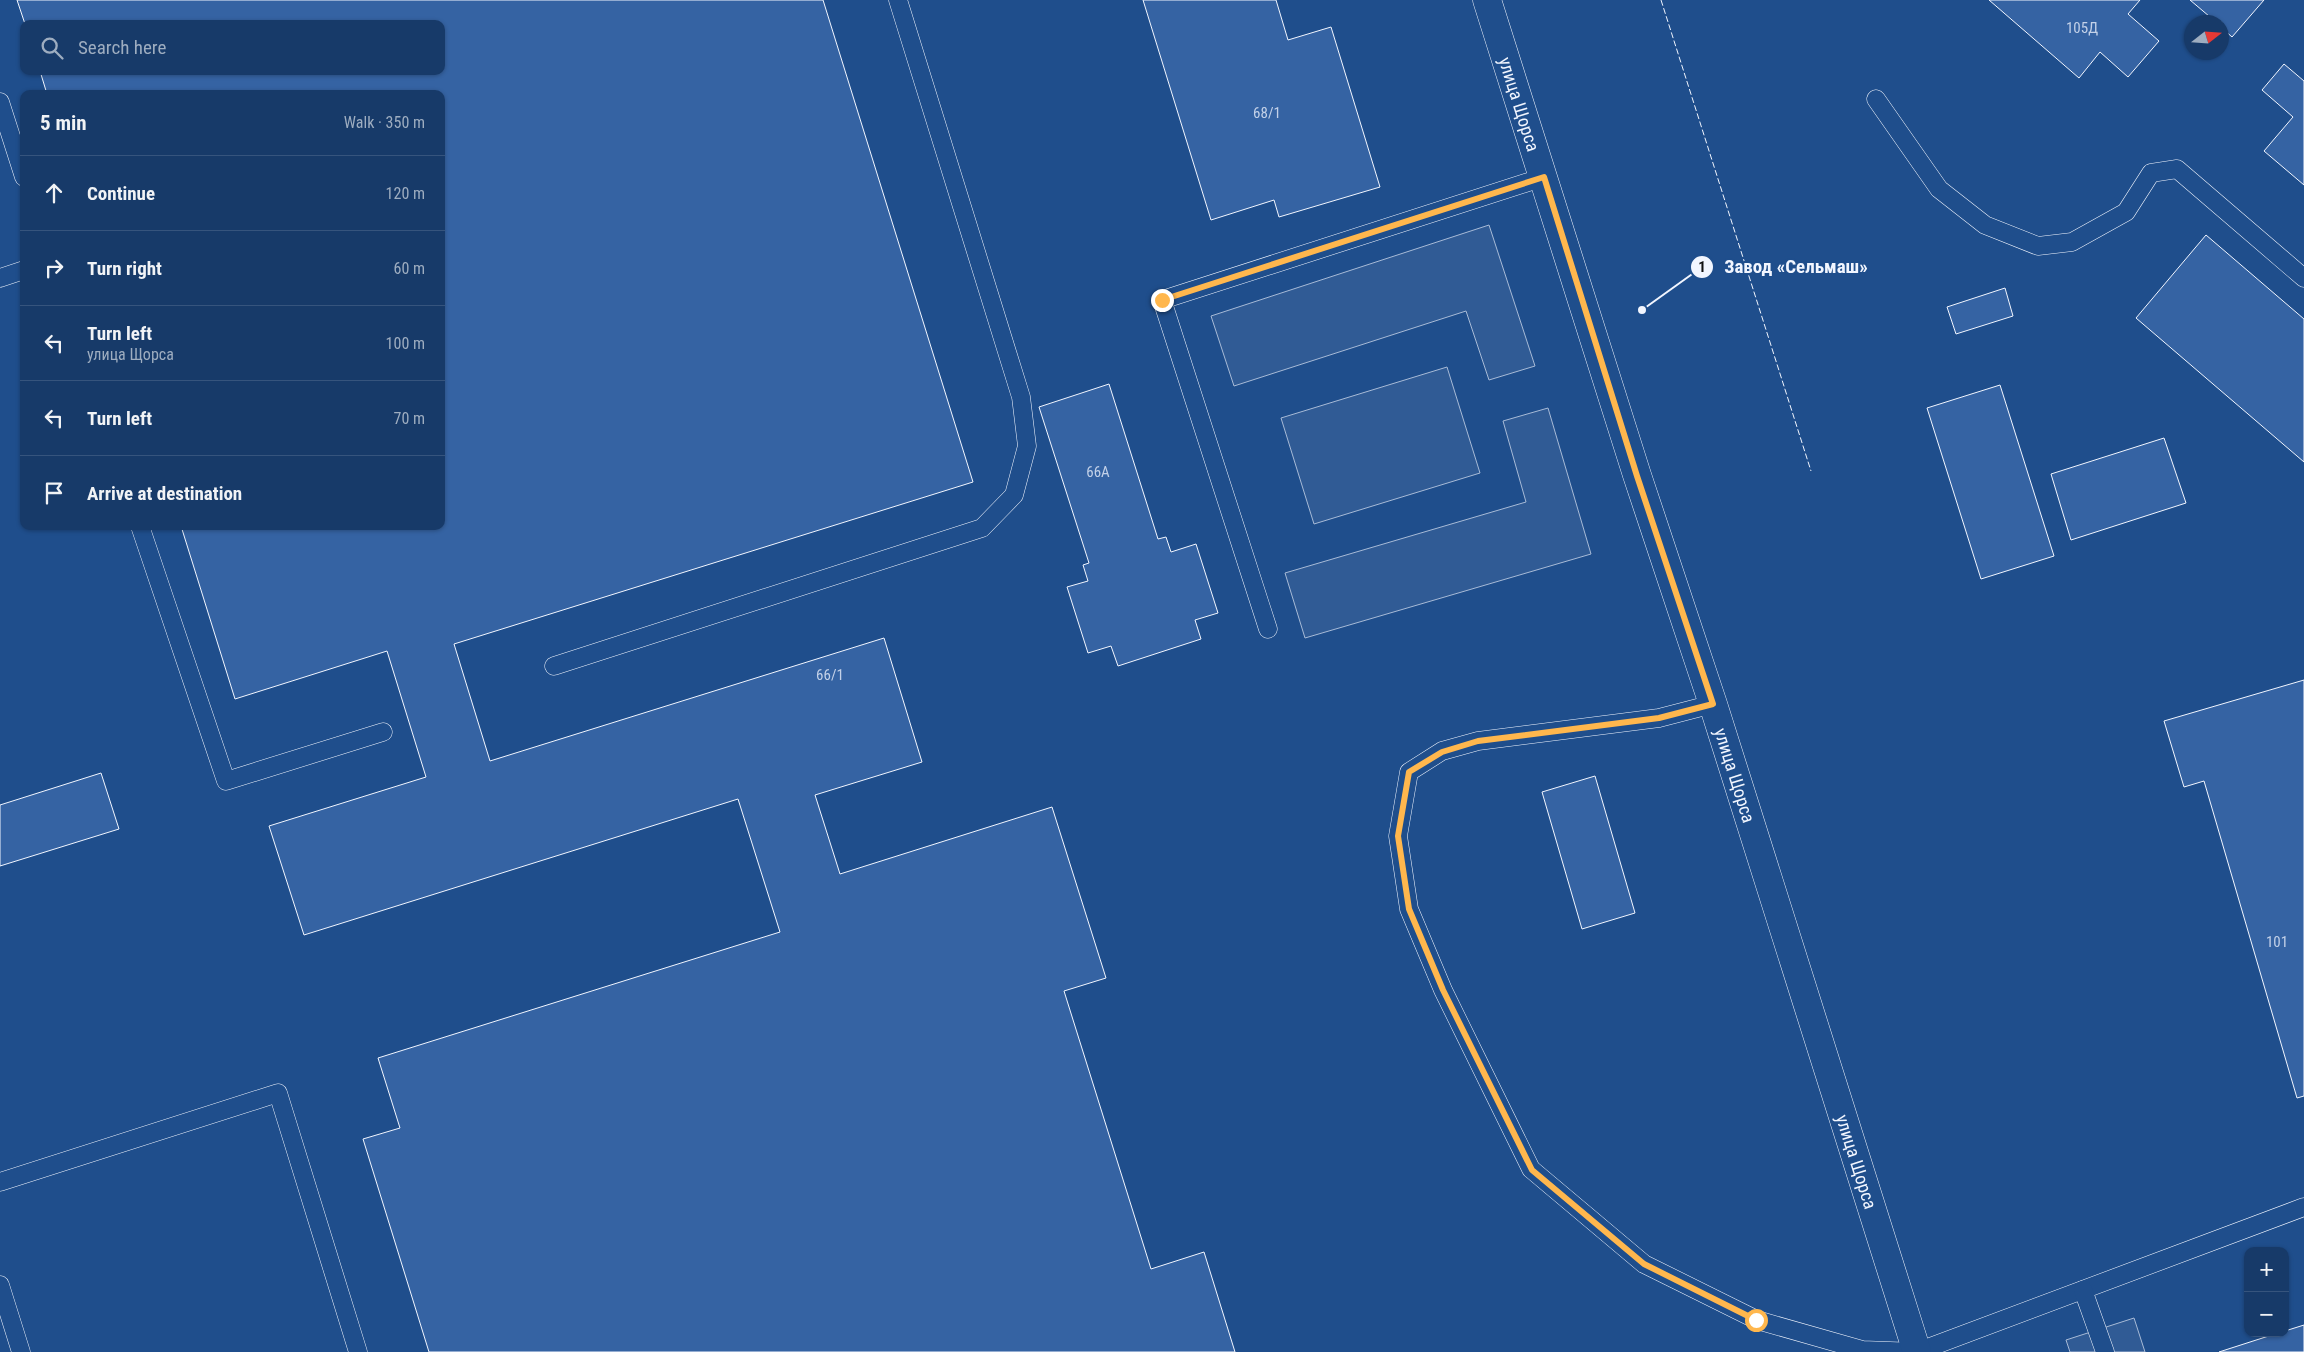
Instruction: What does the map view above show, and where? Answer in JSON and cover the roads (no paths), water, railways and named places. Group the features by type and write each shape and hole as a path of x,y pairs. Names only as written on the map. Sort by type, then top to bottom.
{"main road":[{"name":"улица Щорса","path":"1487,0 1637,476 1713,704 1917,1352"}],"lane":[{"path":"554,666 982,528 1014,495 1027,446 1021,398 898,0"},
{"path":"1876,99 1939,190 1985,225 2038,246 2072,242 2126,212 2151,173 2178,169 2304,278"},
{"path":"0,102 20,164"},
{"path":"1268,629 1162,300 1544,177"},
{"path":"0,278 20,271"},
{"path":"141,530 226,782 383,732"},
{"path":"1713,704 1659,718 1478,741 1442,752 1409,772 1398,836 1409,909 1443,990 1532,1170 1644,1264 1756,1320 1862,1350 1917,1352 2304,1207"},
{"path":"0,1182 278,1093 358,1352"},
{"path":"0,1285 21,1352"},
{"path":"2083,1290 2105,1352"}],"place":[{"name":"Завод «Сельмаш»","path":"1642,310"}]}
